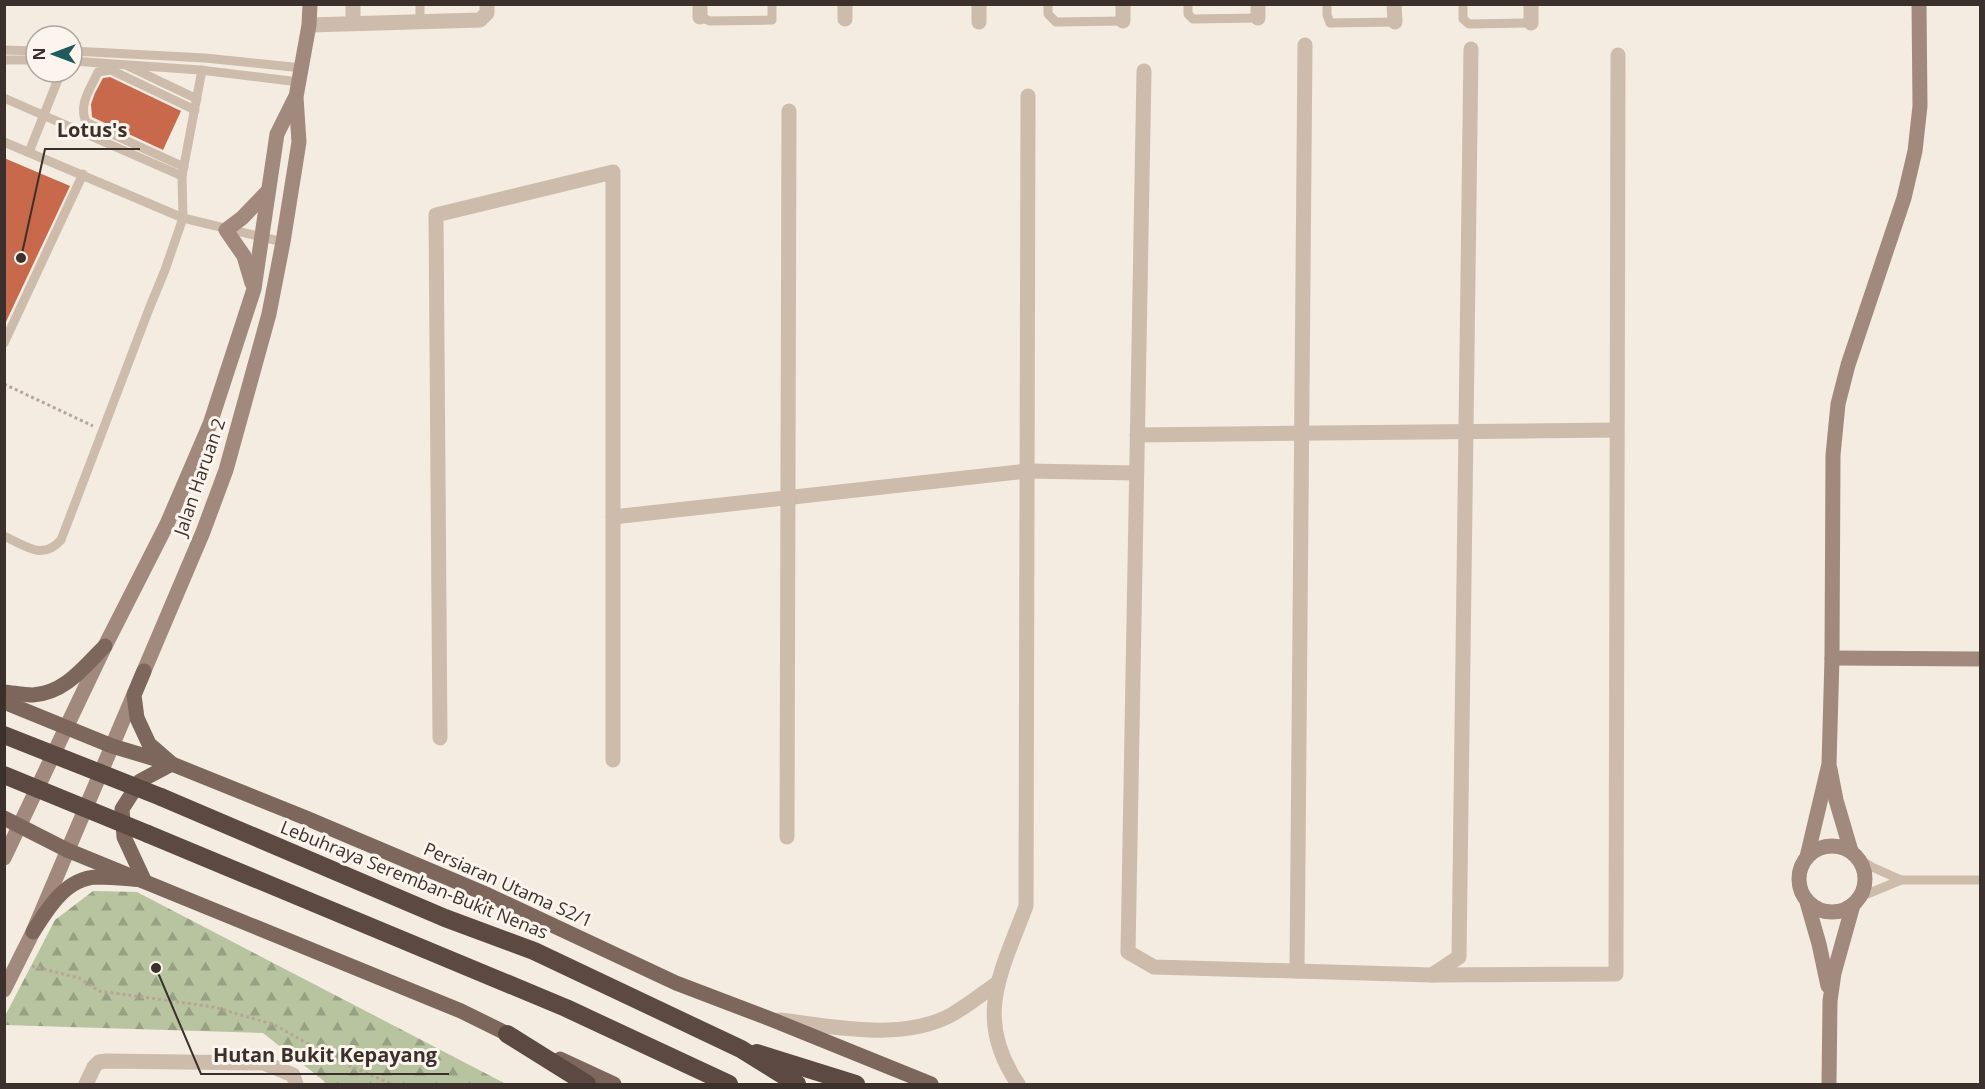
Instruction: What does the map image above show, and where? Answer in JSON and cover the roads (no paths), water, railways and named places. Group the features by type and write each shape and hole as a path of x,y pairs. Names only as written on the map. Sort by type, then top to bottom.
{"highway":[{"name":"Lebuhraya Seremban-Bukit Nenas","path":"4,735 161,797 445,918 534,951 741,1048 797,1084"},
{"path":"4,775 566,1008 729,1084"},
{"path":"507,1034 587,1084"},
{"path":"741,1048 856,1084"}],"main road":[{"path":"4,692 33,695 55,690 72,680 105,646"},
{"path":"144,671 134,695 138,718 149,744 172,764 140,781 123,809 124,837 144,880"},
{"name":"Persiaran Utama S2/1","path":"4,702 112,747 172,764 306,818 488,895 676,983 931,1084"},
{"path":"4,818 67,849 461,1011 614,1084"},
{"path":"33,932 51,904 71,885 95,877 144,880"}],"street":[{"name":"Jalan Haruan 2","path":"4,990 33,932 112,747 203,532 226,470 269,314 283,242 299,142 299,82 309,25 310,4"},
{"path":"353,4 353,23"},
{"path":"979,4 979,22"},
{"path":"1123,4 1123,21"},
{"path":"1394,4 1395,22"},
{"path":"1531,4 1531,23"},
{"path":"1807,857 1828,764 1832,658 1833,455 1838,405 1848,365 1904,198 1915,151 1920,106 1918,4"},
{"path":"309,25 480,20 487,9"},
{"path":"1297,971 1305,45"},
{"path":"1432,975 1459,957 1471,49"},
{"path":"1144,71 1128,952 1154,967 1432,975 1616,974 1618,55"},
{"name":"Jalan Haruan 2","path":"4,858 105,646 167,524 210,424 254,289 277,134 299,82"},
{"path":"1018,1084 1002,1057 993,1025 996,984 1026,906 1028,96"},
{"path":"787,837 789,111"},
{"path":"440,738 436,215 613,172 613,760"},
{"path":"254,289 244,256 226,230 242,218 268,191"},
{"path":"1137,435 1616,430"},
{"path":"613,517 1027,471 1136,473"},
{"path":"1832,658 1980,659"},
{"path":"1828,764 1836,800 1854,855 1865,877 1834,974 1830,1001 1829,1084"},
{"path":"1830,1001 1824,964 1808,902 1799,884 1801,865 1814,850 1832,845 1854,855"},
{"path":"1808,902 1824,911 1834,912 1844,910 1856,901"},
{"path":"773,1020 875,1031 923,1025 950,1015 996,984"},
{"path":"86,1084 94,1067 99,1062 107,1061 264,1063 295,1080"}],"lane":[{"path":"420,4 420,21"},
{"path":"700,11 710,21 772,20 772,4"},
{"path":"1048,4 1048,14 1056,22 1123,21"},
{"path":"1188,4 1188,14 1193,19 1258,11"},
{"path":"1327,4 1330,23 1395,22"},
{"path":"1463,4 1463,19 1469,24 1531,23"},
{"path":"4,50 24,51"},
{"path":"84,52 205,58 299,82"},
{"path":"4,60 24,60"},
{"path":"84,61 202,70 299,82"},
{"path":"124,63 197,99"},
{"path":"183,172 86,122 83,105 98,72 111,70 195,110"},
{"path":"4,536 38,552 48,552 61,540 183,218 183,172 202,70"},
{"path":"30,152 56,84"},
{"path":"4,98 183,172"},
{"path":"4,142 183,218 283,242"},
{"path":"4,343 83,174"},
{"path":"1854,855 1872,867 1901,880 1980,880"},
{"path":"1856,901 1901,880"}],"place":[{"name":"Lotus's","path":"21,258"},
{"name":"Hutan Bukit Kepayang","path":"156,968"}]}
